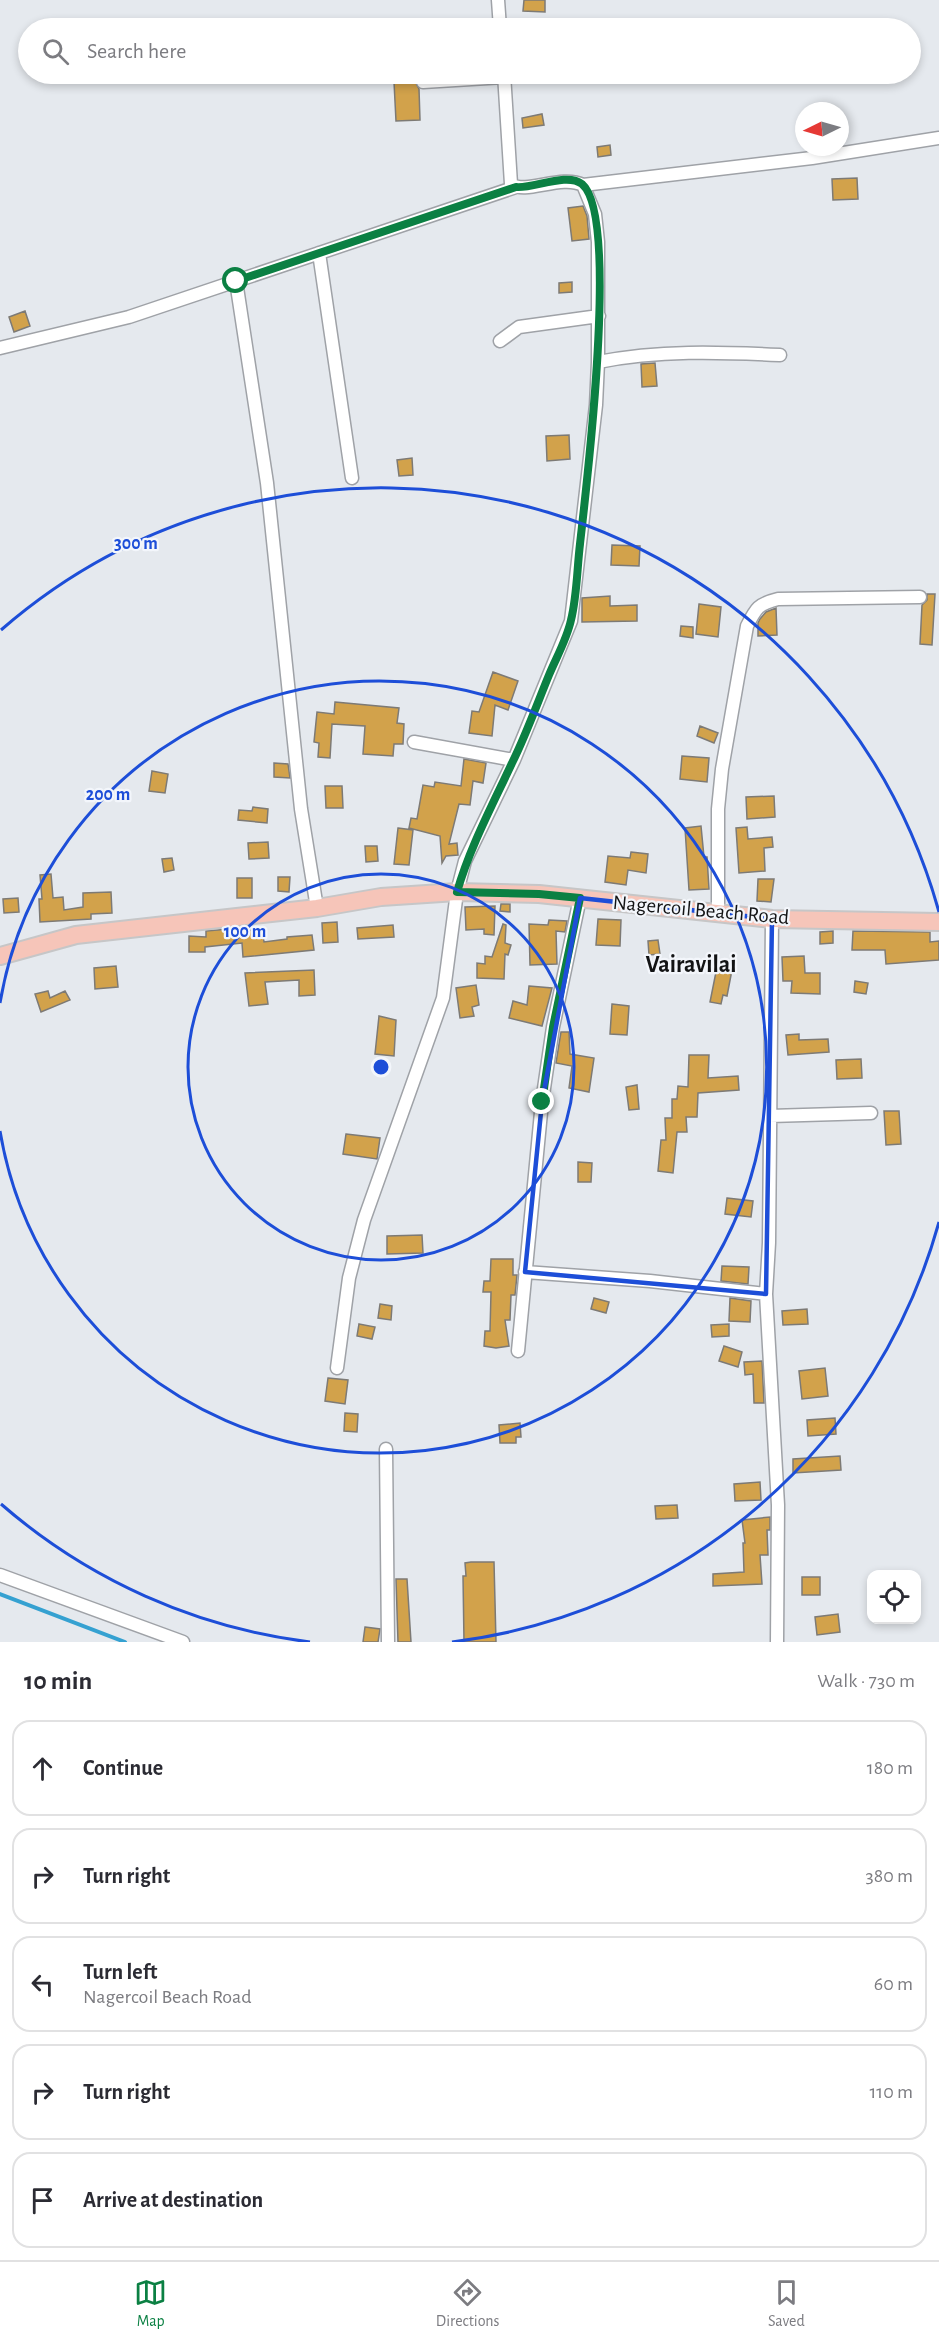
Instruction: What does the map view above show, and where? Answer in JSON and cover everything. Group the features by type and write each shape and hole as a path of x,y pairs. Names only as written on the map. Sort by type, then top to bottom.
{"main road":[{"name":"Nagercoil Beach Road","path":"0,956 76,935 317,908 381,897 457,892 539,894 772,919 939,922"}],"street":[{"path":"498,0 499,18"},
{"path":"504,84 509,179 516,187"},
{"path":"0,348 129,316 516,187 568,180 583,185 812,158 939,138"},
{"path":"337,1368 349,1278 364,1220 442,998 457,892 465,861 514,760 571,621 596,405 598,362 598,242 595,214 583,185"},
{"path":"319,253 352,478"},
{"path":"236,281 267,483 301,809 317,908"},
{"path":"500,341 519,327 599,316"},
{"path":"598,362 632,355 664,352 699,351 780,356"},
{"path":"718,914 718,809 722,769 747,626 756,608 766,602 778,600 920,597"},
{"path":"414,742 514,760"},
{"path":"518,1351 542,1102 553,1027 580,898"},
{"path":"772,919 769,1243 766,1294 778,1505 777,1642"},
{"path":"770,1116 872,1113"},
{"path":"525,1272 650,1281 766,1294"},
{"path":"386,1449 388,1642"},
{"path":"0,1575 183,1642"}],"highlighted area":[{"path":"580,898 772,919 766,1294 525,1272 542,1102"}],"building":[{"path":"524,0 545,0 545,12 523,11"},
{"path":"394,84 416,84 419,89 420,120 396,121"},
{"path":"542,114 544,125 523,128 522,118"},
{"path":"610,145 611,155 598,157 597,147"},
{"path":"857,178 858,199 833,200 832,179"},
{"path":"583,206 587,216 589,239 572,241 568,208"},
{"path":"572,282 572,292 559,293 559,283"},
{"path":"25,311 30,326 14,332 9,317"},
{"path":"655,363 657,386 642,387 641,364"},
{"path":"569,435 570,459 547,461 546,436"},
{"path":"412,458 413,475 399,476 397,460"},
{"path":"612,545 640,546 639,566 611,565"},
{"path":"927,594 935,594 932,645 920,644 922,605 927,600"},
{"path":"610,596 610,606 637,605 637,621 582,622 582,598"},
{"path":"699,604 721,607 718,637 696,634"},
{"path":"776,608 777,635 758,636 760,619 766,612"},
{"path":"681,626 693,627 693,638 680,636"},
{"path":"493,672 518,681 508,710 495,705 492,736 469,733 472,711 479,712"},
{"path":"335,702 399,708 397,723 404,724 403,744 394,744 393,756 363,754 365,726 332,724 330,758 318,757 319,743 314,742 317,712 334,714"},
{"path":"700,726 718,733 714,743 697,736"},
{"path":"682,756 709,758 707,782 680,779"},
{"path":"464,759 486,763 483,783 473,781 470,805 459,804 449,844 457,843 458,855 446,856 442,863 440,836 409,828 411,818 417,819 423,785 434,787 435,782 461,786"},
{"path":"274,763 288,764 290,778 274,777"},
{"path":"152,771 168,774 165,793 149,791"},
{"path":"325,786 342,786 343,808 326,808"},
{"path":"774,796 775,817 747,819 746,797"},
{"path":"253,807 268,809 267,823 238,820 239,810 252,811"},
{"path":"701,826 704,857 707,857 709,889 689,890 685,828"},
{"path":"747,827 748,839 772,837 773,847 764,848 765,871 739,873 736,828"},
{"path":"398,828 413,830 409,865 394,864"},
{"path":"268,842 269,858 249,859 248,843"},
{"path":"365,846 377,846 378,861 366,862"},
{"path":"631,852 648,854 646,873 628,870 626,885 605,882 608,856 630,858"},
{"path":"172,858 174,870 164,872 162,859"},
{"path":"51,874 53,898 63,897 64,910 83,907 83,893 111,892 112,913 91,914 91,919 40,922 39,899 42,899 40,875"},
{"path":"278,877 290,877 289,892 278,891"},
{"path":"237,878 252,878 252,898 237,898"},
{"path":"758,879 774,879 771,902 757,901"},
{"path":"18,898 19,912 4,913 3,899"},
{"path":"501,904 510,904 510,912 500,911"},
{"path":"495,906 494,935 484,934 484,929 466,930 465,907"},
{"path":"598,919 621,920 620,946 596,945"},
{"path":"549,920 567,921 565,932 556,931 557,964 530,965 529,924 548,925"},
{"path":"337,922 338,942 323,943 322,923"},
{"path":"503,924 506,925 505,943 511,945 508,955 505,954 504,979 477,978 477,963 485,964 485,956 492,957"},
{"path":"393,925 394,937 358,939 357,928"},
{"path":"229,929 229,933 262,929 264,942 312,935 314,950 243,957 242,943 205,947 205,952 189,952 189,936 206,937 206,931"},
{"path":"833,931 833,943 820,944 820,932"},
{"path":"853,931 930,932 930,942 939,941 939,960 886,964 885,950 852,950"},
{"path":"658,940 660,954 649,955 648,941"},
{"path":"804,956 805,973 820,973 820,994 791,993 792,981 783,981 782,957"},
{"path":"116,966 118,987 95,989 94,968"},
{"path":"717,967 732,970 727,996 723,995 721,1004 710,1002"},
{"path":"314,970 315,995 299,996 299,980 265,982 268,1004 249,1006 245,973"},
{"path":"855,981 868,983 866,994 854,992"},
{"path":"476,985 479,1005 472,1007 474,1016 460,1018 456,988"},
{"path":"529,986 552,988 542,1026 509,1018 513,1001 527,1005"},
{"path":"48,991 50,998 65,991 70,1000 41,1012 35,994"},
{"path":"612,1004 629,1006 627,1035 610,1034"},
{"path":"379,1016 396,1020 394,1056 375,1054"},
{"path":"561,1032 569,1032 570,1054 594,1058 589,1092 569,1088 572,1066 556,1063"},
{"path":"799,1034 799,1040 828,1039 829,1052 788,1055 786,1035"},
{"path":"689,1055 709,1055 708,1078 738,1076 739,1090 698,1093 697,1117 686,1117 687,1132 677,1132 673,1173 658,1171 661,1140 666,1140 665,1118 672,1118 672,1099 677,1099 678,1086 688,1087"},
{"path":"861,1059 862,1078 837,1079 836,1060"},
{"path":"637,1085 639,1109 629,1110 626,1087"},
{"path":"884,1111 899,1111 901,1144 886,1145"},
{"path":"346,1134 380,1138 377,1159 343,1154"},
{"path":"578,1162 592,1163 591,1182 578,1182"},
{"path":"727,1198 753,1201 751,1217 725,1214"},
{"path":"422,1235 423,1253 387,1254 387,1236"},
{"path":"491,1259 513,1259 513,1275 517,1275 515,1295 511,1295 510,1320 505,1320 509,1346 496,1348 484,1346 485,1331 490,1331 491,1292 483,1292 484,1281 490,1281"},
{"path":"722,1266 749,1267 748,1284 721,1281"},
{"path":"594,1298 609,1302 606,1313 591,1309"},
{"path":"730,1298 751,1301 750,1322 729,1321"},
{"path":"380,1304 392,1306 391,1320 378,1318"},
{"path":"807,1309 808,1324 783,1325 782,1311"},
{"path":"359,1324 375,1327 372,1339 357,1336"},
{"path":"729,1324 729,1336 712,1337 711,1325"},
{"path":"724,1346 742,1352 738,1367 719,1361"},
{"path":"762,1361 764,1403 754,1403 753,1374 745,1375 744,1362"},
{"path":"825,1368 828,1396 802,1399 799,1371"},
{"path":"328,1378 348,1380 345,1404 325,1401"},
{"path":"345,1413 358,1414 357,1432 344,1431"},
{"path":"835,1418 836,1434 808,1436 807,1420"},
{"path":"520,1423 521,1437 516,1437 516,1443 500,1443 499,1425"},
{"path":"840,1456 841,1470 793,1473 793,1459"},
{"path":"760,1482 761,1500 735,1501 734,1484"},
{"path":"677,1505 678,1518 656,1519 655,1506"},
{"path":"770,1517 770,1530 767,1530 768,1555 760,1555 762,1584 713,1586 713,1574 744,1572 743,1543 745,1543 742,1520"},
{"path":"494,1562 496,1642 464,1642 463,1576 466,1576 465,1563"},
{"path":"802,1577 820,1577 820,1595 802,1595"},
{"path":"396,1579 407,1579 411,1642 398,1642"},
{"path":"838,1614 840,1632 817,1635 815,1617"},
{"path":"365,1627 380,1629 378,1642 363,1642"}],"waterway":[{"path":"0,1594 125,1642"}],"district":[{"name":"Vairavilai","path":"691,965"}],"route":[{"path":"236,281 516,187 553,181 576,181 583,185 590,199 595,214 598,242 598,362 596,405 571,621 514,760 465,861 457,892 539,894 580,898 553,1027 542,1102"}]}
